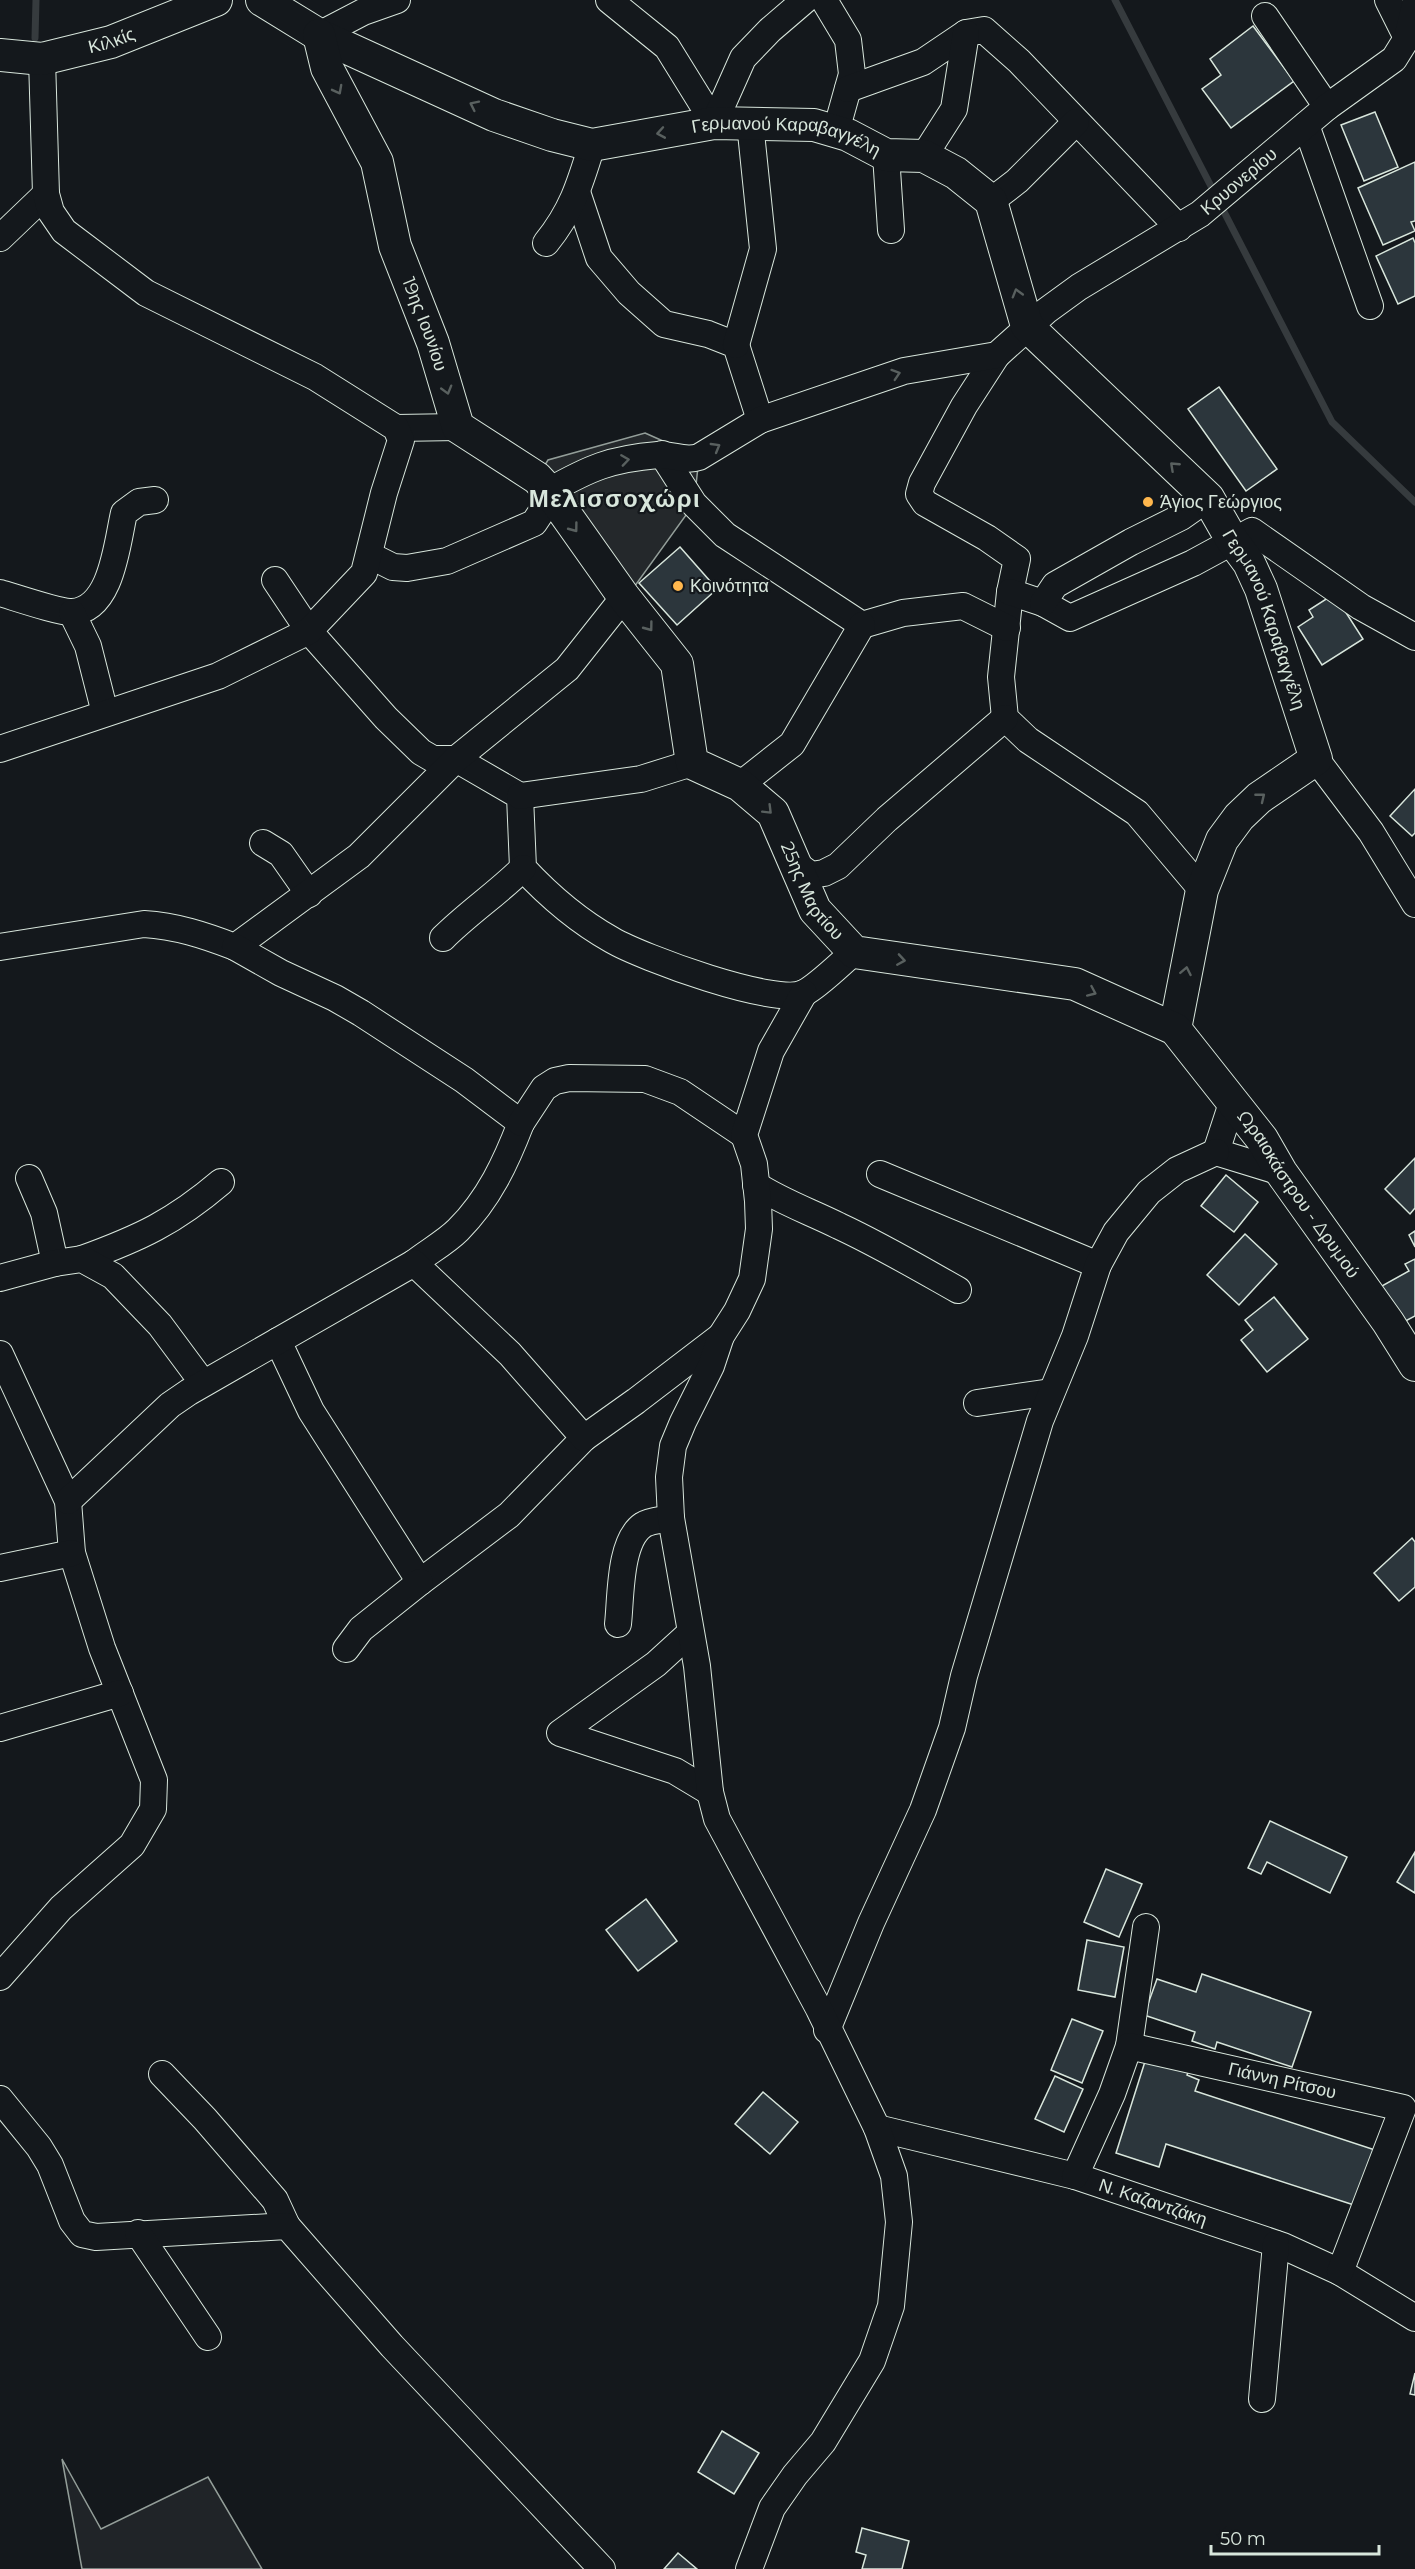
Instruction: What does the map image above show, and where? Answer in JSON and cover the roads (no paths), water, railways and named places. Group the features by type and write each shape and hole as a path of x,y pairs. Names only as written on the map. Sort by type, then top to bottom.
{"main road":[{"name":"Κιλκίς","path":"0,55 42,59 111,42 216,0"},
{"name":"Γερμανού Καραβαγγέλη","path":"262,0 319,35 494,115 552,135 592,145 714,123 814,125 836,131 886,154 924,156 956,172 991,201"},
{"name":"19ης Ιουνίου","path":"319,35 327,68 378,162 395,246 433,343 458,427"},
{"path":"991,201 1027,326"},
{"name":"Γερμανού Καραβαγγέλη","path":"1027,326 1208,498 1232,540 1249,562 1261,589 1316,759"},
{"path":"458,427 537,478 549,491 624,597 677,664 692,763"},
{"path":"1175,1029 1202,890 1222,840 1239,817 1259,798 1316,759"},
{"name":"25ης Μαρτίου","path":"692,763 740,785 773,813 814,910 854,952 1074,984 1175,1029"},
{"name":"Ωραιοκάστρου - Δρυμού","path":"1175,1029 1262,1139 1281,1172 1388,1322 1415,1365"}],"street":[{"path":"319,35 363,12 398,0"},
{"path":"609,0 667,47 714,123"},
{"path":"714,123 742,58 805,0"},
{"path":"824,0 848,40 852,74 836,131"},
{"path":"1388,0 1405,55"},
{"path":"1405,55 1415,5"},
{"path":"1265,16 1327,107"},
{"path":"848,89 922,62 966,33 984,30 1019,61 1076,122 1190,221"},
{"path":"924,156 954,109 966,33"},
{"name":"Κρυονερίου","path":"1011,592 1017,559 987,538 925,502 919,494 922,483 964,406 997,355 1027,326 1079,287 1190,221 1255,170 1327,107 1405,55"},
{"path":"42,59 46,194 51,212 64,231 146,293 315,377 396,428 458,427"},
{"path":"991,201 1017,181 1076,122"},
{"path":"750,123 763,249 736,345 760,420"},
{"path":"1306,125 1370,306"},
{"path":"546,243 563,222 577,192 592,145"},
{"path":"886,154 891,230"},
{"path":"577,192 599,258 629,293 664,324 708,334 736,345"},
{"path":"0,238 46,194"},
{"path":"369,555 393,567 407,568 447,561 534,524 544,508 549,491 589,469 608,462 662,454 689,460 699,457 760,420 904,371 997,355"},
{"path":"0,749 218,676 309,631 364,573 384,493 401,440 396,428"},
{"path":"662,454 694,504 725,535 862,626"},
{"path":"1043,603 1055,585 1181,517 1208,498"},
{"path":"0,593 72,612 95,603 107,586 124,513 140,502 154,500"},
{"path":"1202,890 1137,813 1028,740 1005,718 1001,677 1011,592 1043,603 1070,618 1193,562 1252,531 1361,608 1415,637"},
{"path":"275,580 309,631 386,718 421,752 433,759 456,759 520,796 641,779 692,763"},
{"path":"235,947 358,856 456,759 567,669 624,597"},
{"path":"740,785 792,744 862,626 903,613 963,606 1007,628"},
{"path":"72,612 88,646 105,713"},
{"path":"796,864 812,875 824,873 838,866 887,819 1005,718"},
{"path":"1316,759 1371,832 1415,904"},
{"path":"520,796 523,868 544,890 580,919 613,941 731,985 786,996 804,993"},
{"path":"263,843 281,854 309,894"},
{"path":"443,938 461,920 506,886 523,868"},
{"path":"0,947 144,924 178,928 235,947 361,1013 464,1080 521,1123"},
{"path":"749,2569 772,2508 823,2442 872,2361 891,2306 899,2222 894,2176 877,2128 827,2030 819,2009 717,1819 710,1791 698,1666 690,1634 671,1518 669,1477 673,1446 711,1366 721,1336 737,1311 752,1279 759,1229 754,1164 744,1135 771,1051 804,993 854,952"},
{"path":"68,1501 170,1405 202,1383 414,1263 458,1230 485,1197 502,1169 521,1123 544,1088 555,1082 569,1078 645,1080 680,1092 744,1135"},
{"path":"1216,1152 1233,1100"},
{"path":"827,2030 871,1923 924,1810 952,1728 964,1677 1040,1421 1075,1336 1098,1264 1116,1232 1149,1192 1177,1170 1216,1152 1281,1172"},
{"path":"880,1174 1098,1264"},
{"path":"29,1178 44,1213 56,1263"},
{"path":"0,1278 56,1263 82,1259 125,1243 166,1224 221,1182"},
{"path":"756,1185 789,1204 902,1258 958,1290"},
{"path":"82,1259 113,1276 160,1325 202,1383"},
{"path":"414,1263 510,1354 584,1437"},
{"path":"346,1648 362,1629 509,1515 584,1437 636,1401 721,1336"},
{"path":"278,1341 311,1412 420,1582"},
{"path":"0,1354 68,1501 72,1553 102,1648 154,1780 153,1809 132,1845 61,1908 0,1977"},
{"path":"977,1403 1051,1392"},
{"path":"618,1624 626,1555 632,1539 644,1524 671,1518"},
{"path":"0,1568 72,1553"},
{"path":"690,1634 656,1664 560,1733 675,1771 710,1791"},
{"path":"0,1728 120,1693"},
{"path":"1075,2176 1112,2094 1129,2046 1146,1927"},
{"name":"Γιάννη Ρίτσου","path":"1129,2046 1403,2108 1340,2272"},
{"path":"162,2074 275,2200 287,2226 392,2346 602,2569"},
{"path":"0,2099 39,2147 50,2165 72,2222 82,2234 96,2237 287,2226"},
{"name":"Ν. Καζαντζάκη","path":"877,2128 1075,2176 1276,2244 1340,2272 1415,2318"},
{"path":"138,2233 208,2337"},
{"path":"1262,2399 1276,2244"}],"waterway":[{"path":"35,38 36,0"},
{"path":"1115,0 1215,194"},
{"path":"1220,204 1332,422 1415,502"}],"place":[{"name":"Άγιος Γεώργιος","path":"1148,502"},
{"name":"Κοινότητα","path":"678,586"}],"district":[{"name":"Μελισσοχώρι","path":"615,499"}]}
